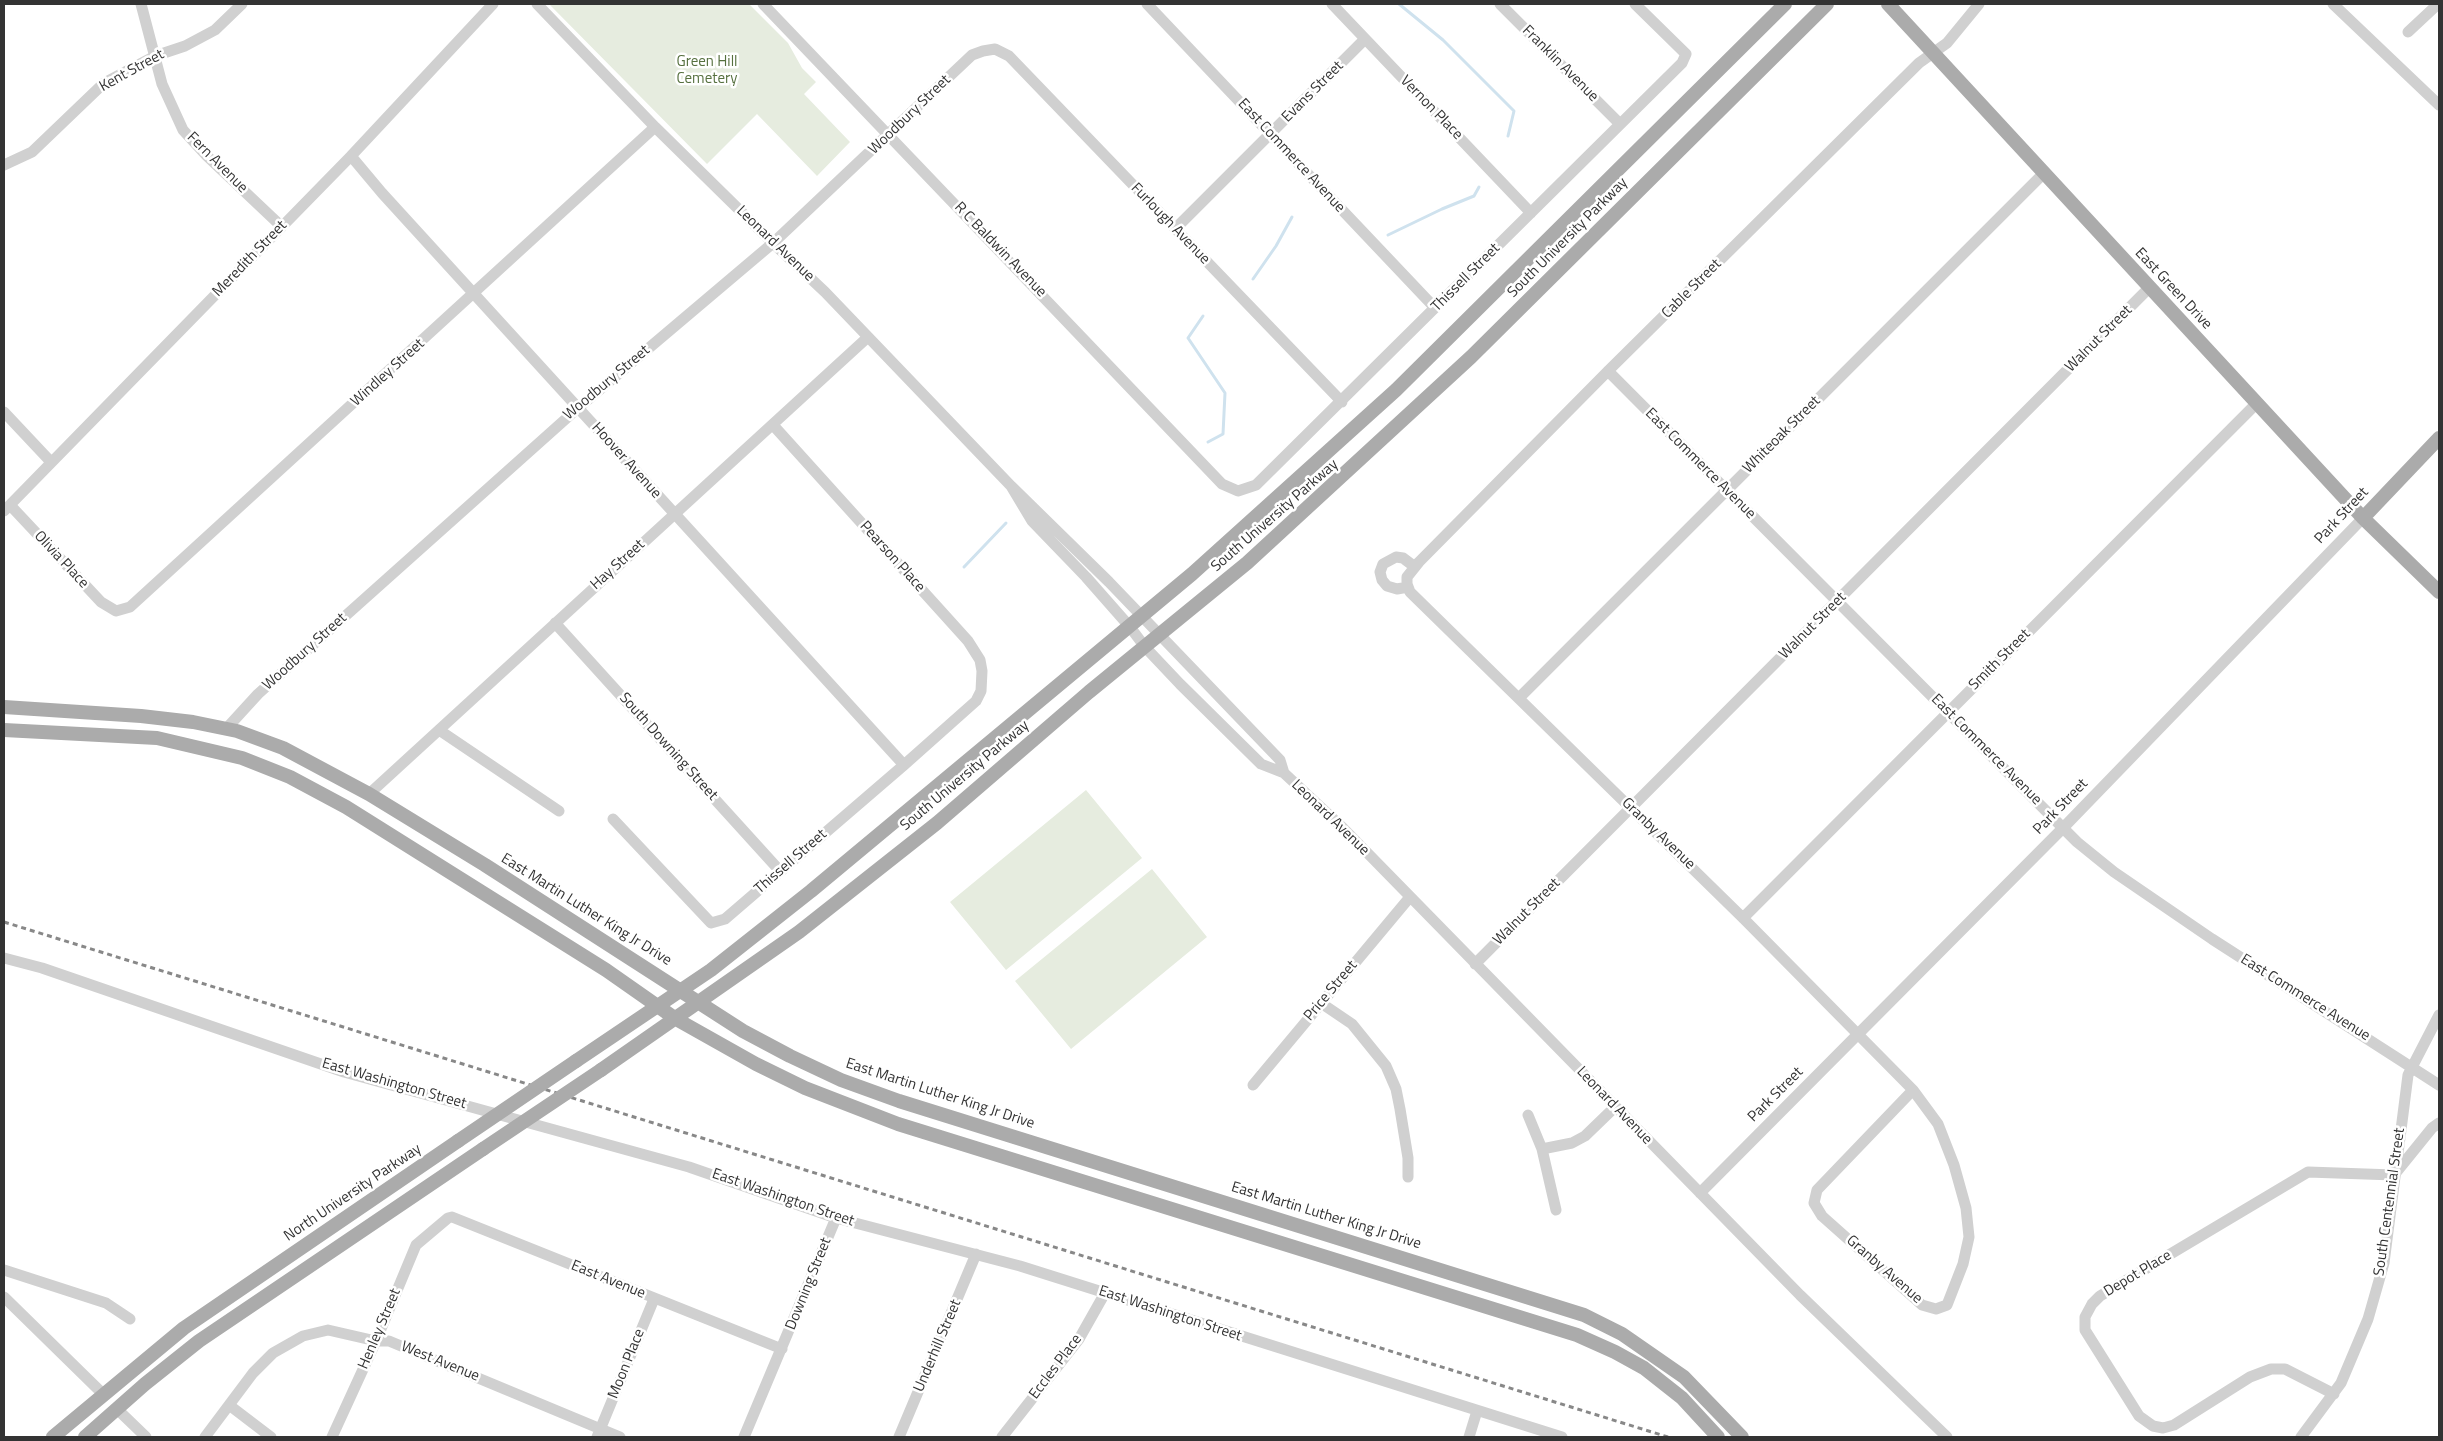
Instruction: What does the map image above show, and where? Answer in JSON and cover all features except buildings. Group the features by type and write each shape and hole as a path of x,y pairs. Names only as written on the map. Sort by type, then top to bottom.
{"main road":[{"name":"South University Parkway","path":"681,990 711,970 811,890 1142,617 1396,390 1785,4"},
{"name":"South University Parkway","path":"701,1002 799,932 937,823 1261,551 1471,357 1826,4"},
{"name":"East Green Drive","path":"1888,4 2363,518 2439,592"},
{"name":"Park Street","path":"2363,518 2439,438"},
{"name":"East Martin Luther King Jr Drive","path":"4,707 142,716 193,722 226,729 283,748 369,794 743,1030 841,1080 899,1101 1584,1315 1622,1334 1684,1377 1742,1437"},
{"path":"4,730 157,738 242,758 290,777 346,807 606,970 676,1019 756,1064 805,1088 898,1124 1577,1335 1615,1352 1644,1368 1682,1398 1718,1437"},
{"name":"North University Parkway","path":"53,1437 103,1394 208,1311 681,990"},
{"path":"85,1437 199,1341 701,1002"}],"street":[{"name":"Fern Avenue","path":"140,4 162,84 183,130 207,156 281,226"},
{"name":"Kent Street","path":"4,165 32,152 104,83 155,56 185,46 215,30 242,4"},
{"name":"Meredith Street","path":"7,508 351,156 493,4"},
{"name":"Leonard Avenue","path":"537,4 772,244 825,292 1011,486 1160,635 1280,760 1284,773"},
{"name":"R C Baldwin Avenue","path":"763,4 890,134 1222,484 1238,491"},
{"name":"East Commerce Avenue","path":"1147,4 1435,308"},
{"name":"Vernon Place","path":"1332,4 1530,213"},
{"name":"Franklin Avenue","path":"1500,4 1620,124"},
{"name":"Thissell Street","path":"1238,491 1256,485 1342,402 1682,63 1686,54 1635,4"},
{"name":"Cable Street","path":"1408,582 1414,567 1608,371 1919,64 1946,43 1979,4"},
{"path":"2333,4 2438,101"},
{"path":"2408,32 2438,4"},
{"name":"Evans Street","path":"1175,229 1365,39"},
{"name":"Woodbury Street","path":"226,729 258,694 578,408 772,244 972,55 983,50 995,49"},
{"name":"Furlough Avenue","path":"995,49 1009,56 1342,402"},
{"name":"Windley Street","path":"116,611 130,607 656,127"},
{"name":"Hoover Avenue","path":"351,156 474,295 904,765"},
{"name":"Whiteoak Street","path":"1520,697 2044,173"},
{"name":"Walnut Street","path":"1475,964 2150,287"},
{"name":"Hay Street","path":"369,794 868,337"},
{"name":"East Commerce Avenue","path":"1608,371 2078,842 2130,883 2212,939 2439,1085"},
{"name":"Smith Street","path":"1744,918 2257,403"},
{"path":"4,412 51,462"},
{"name":"Pearson Place","path":"773,425 968,641 980,660 982,671 981,691 976,701"},
{"name":"Leonard Avenue","path":"1011,486 1032,521 1130,627 1145,647 1261,764 1284,773 1343,828 1700,1193 1862,1356 1947,1437"},
{"name":"Olivia Place","path":"7,508 101,602 116,611"},
{"name":"Park Street","path":"1700,1193 2064,828 2363,518"},
{"path":"1408,582 1397,589 1388,586 1382,580 1380,572 1383,564 1396,557 1403,558 1414,567"},
{"name":"Granby Avenue","path":"1408,582 1520,697 1744,918 1913,1090 1938,1124 1954,1165 1966,1208 1969,1237 1963,1264 1947,1305 1936,1309 1922,1305 1822,1216 1814,1203 1817,1190 1913,1090"},
{"name":"South Downing Street","path":"555,623 780,871"},
{"name":"Thissell Street","path":"613,820 710,924 725,919 976,701"},
{"path":"439,730 559,811"},
{"name":"Price Street","path":"1253,1085 1410,897"},
{"name":"East Washington Street","path":"4,958 42,968 344,1072 689,1167 836,1218 976,1254 1562,1437"},
{"path":"1322,1003 1352,1024 1386,1066 1396,1089 1400,1109 1408,1158 1408,1177"},
{"name":"South Centennial Street","path":"2301,1437 2341,1383 2356,1352 2376,1294 2384,1264 2408,1075 2439,1015"},
{"path":"1542,1149 1572,1143 1585,1136 1615,1107"},
{"path":"1528,1115 1542,1149 1556,1210"},
{"path":"2394,1175 2432,1128 2439,1123"},
{"name":"Depot Place","path":"2334,1394 2285,1369 2271,1369 2250,1378 2174,1425 2163,1428 2152,1426 2139,1416 2085,1330 2085,1317 2092,1304 2100,1296 2308,1172 2394,1175"},
{"name":"East Avenue","path":"435,1227 452,1217 782,1350"},
{"name":"Downing Street","path":"744,1437 836,1218"},
{"name":"Henley Street","path":"332,1437 376,1341 416,1246 435,1227"},
{"name":"Underhill Street","path":"900,1437 976,1254"},
{"path":"4,1270 106,1303 130,1319"},
{"name":"Eccles Place","path":"1002,1437 1080,1338 1105,1293"},
{"path":"4,1297 103,1394"},
{"name":"Moon Place","path":"599,1433 654,1299"},
{"name":"West Avenue","path":"205,1437 253,1373 273,1353 303,1336 328,1330 376,1341 389,1341 599,1433 620,1437"},
{"path":"229,1405 271,1437"},
{"path":"117,1409 146,1437"},
{"path":"1469,1437 1477,1411"}],"green space":[{"name":"Green Hill Cemetery","path":"549,4 749,4 788,43 802,68 816,82 804,94 850,142 817,176 757,114 707,164"},
{"path":"1086,790 1142,858 1006,970 950,902"},
{"path":"1152,869 1207,937 1071,1049 1015,981"}],"waterway":[{"path":"1399,4 1443,40 1514,111 1508,136"},
{"path":"1388,235 1474,196 1479,187"},
{"path":"1253,279 1276,246 1292,217"},
{"path":"1203,316 1188,338 1225,393 1223,434 1208,442"},
{"path":"964,567 1006,523"}],"railway":[{"path":"4,922 1668,1437"}]}
